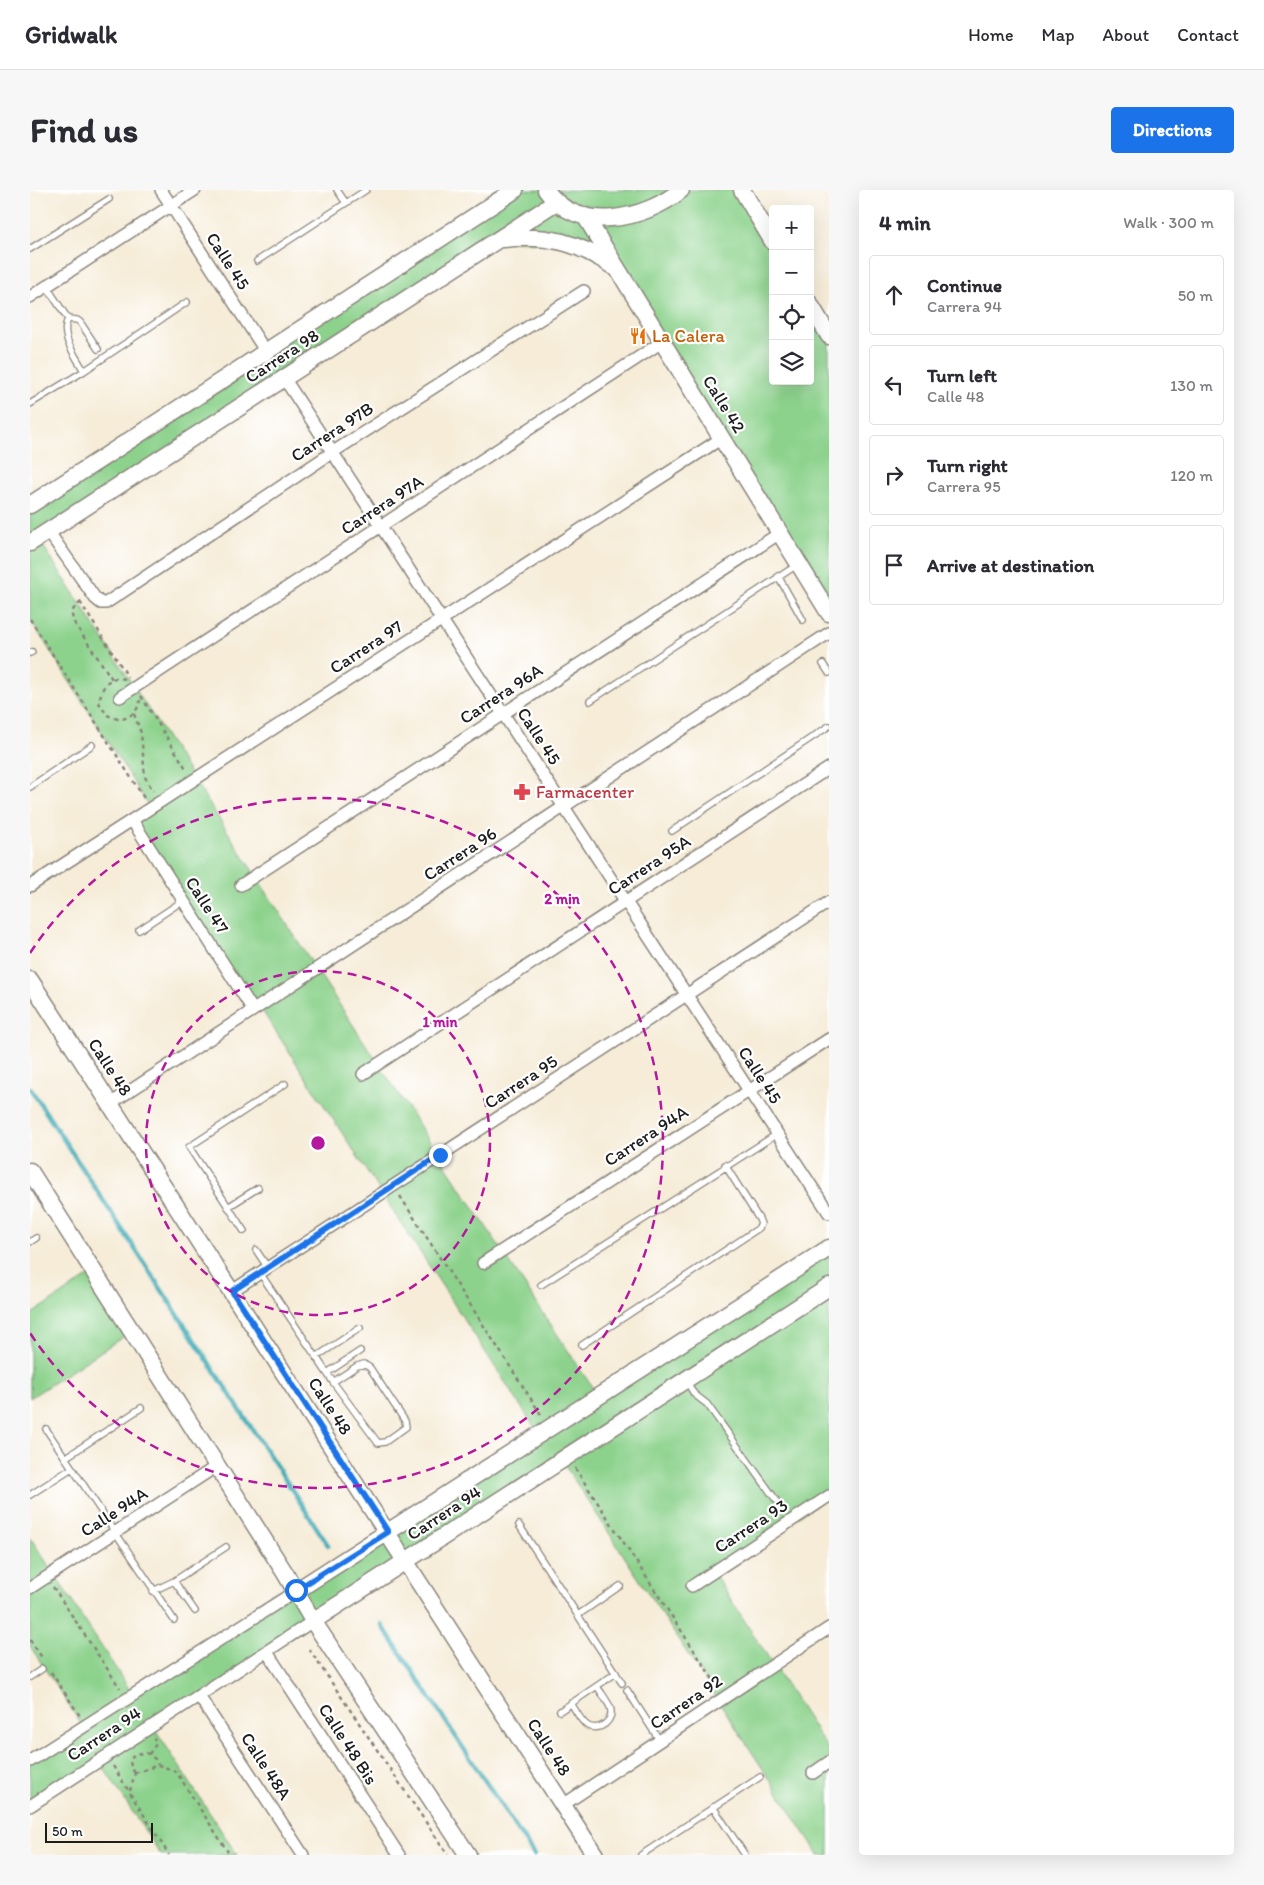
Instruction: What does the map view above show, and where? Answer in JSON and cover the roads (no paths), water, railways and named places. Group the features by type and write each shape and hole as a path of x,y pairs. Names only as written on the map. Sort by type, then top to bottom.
{"street":[{"name":"Calle 45","path":"161,190 266,352"},
{"path":"30,298 195,190"},
{"path":"466,221 487,202 494,190"},
{"name":"Carrera 98","path":"30,505 514,190"},
{"path":"551,196 573,214 606,219 629,216 651,210 671,199 681,190"},
{"path":"746,194 769,235"},
{"name":"Carrera 98","path":"30,543 498,240 551,196"},
{"name":"Calle 42","path":"585,216 829,613"},
{"path":"498,240 524,237 549,238 566,242 597,255 618,270"},
{"name":"Carrera 97B","path":"48,531 95,598 101,603 106,603 333,452 584,291"},
{"path":"814,311 829,336"},
{"name":"Carrera 97A","path":"120,697 662,342"},
{"name":"Calle 45","path":"284,378 829,1213"},
{"name":"Carrera 97","path":"30,886 722,438"},
{"name":"Carrera 96A","path":"241,885 780,533"},
{"name":"Carrera 96","path":"110,1104 829,633"},
{"name":"Carrera 95A","path":"363,1074 829,768"},
{"name":"Calle 47","path":"132,820 253,1010"},
{"name":"Carrera 95","path":"232,1291 829,902"},
{"name":"Calle 48","path":"30,980 595,1855"},
{"name":"Carrera 94A","path":"482,1263 829,1039"},
{"path":"30,1171 296,1590 313,1622 468,1855"},
{"name":"Carrera 94","path":"30,1761 829,1248"},
{"name":"Carrera 94","path":"30,1806 829,1287"},
{"name":"Calle 94A","path":"30,1588 217,1466"},
{"name":"Carrera 93","path":"692,1586 829,1496"},
{"name":"Carrera 92","path":"563,1805 829,1628"},
{"name":"Calle 48 Bis","path":"267,1652 399,1855"},
{"name":"Calle 48A","path":"199,1696 303,1855"},
{"path":"812,1773 829,1762"}],"lane":[{"path":"337,190 346,203"},
{"path":"257,260 366,190"},
{"path":"30,249 109,199"},
{"path":"47,287 68,319"},
{"path":"30,404 84,371 187,302"},
{"path":"68,319 80,322 98,350"},
{"path":"68,319 66,336 84,371"},
{"path":"590,701 798,563"},
{"path":"778,576 804,620"},
{"path":"823,664 829,673"},
{"path":"672,831 829,726"},
{"path":"30,787 92,745"},
{"path":"139,930 184,900"},
{"path":"244,1231 189,1147 285,1084"},
{"path":"541,1284 777,1133"},
{"path":"582,1345 759,1228 761,1224 759,1219 725,1165"},
{"path":"228,1207 258,1188"},
{"path":"30,1242 36,1238"},
{"path":"256,1250 264,1270 316,1356 333,1382 378,1443 385,1442 406,1427 405,1421 370,1368 364,1364 357,1366 333,1382"},
{"path":"316,1356 360,1328"},
{"path":"327,1373 360,1351"},
{"path":"686,1380 694,1394 707,1404 776,1500"},
{"path":"65,1458 140,1408"},
{"path":"46,1429 174,1620"},
{"path":"30,1495 72,1468"},
{"path":"519,1525 622,1683"},
{"path":"153,1591 174,1581 226,1547"},
{"path":"174,1581 195,1611"},
{"path":"578,1615 620,1586"},
{"path":"30,1677 42,1669"},
{"path":"560,1711 616,1673"},
{"path":"571,1703 586,1724 595,1728 604,1725 610,1717 610,1707 597,1686"},
{"path":"627,1690 660,1741"},
{"path":"641,1855 760,1777"},
{"path":"713,1807 745,1855"}],"waterway":[{"path":"30,1088 328,1545"},
{"path":"382,1625 534,1855"}],"place":[{"name":"La Calera","path":"638,336"},
{"name":"Farmacenter","path":"522,792"}]}
